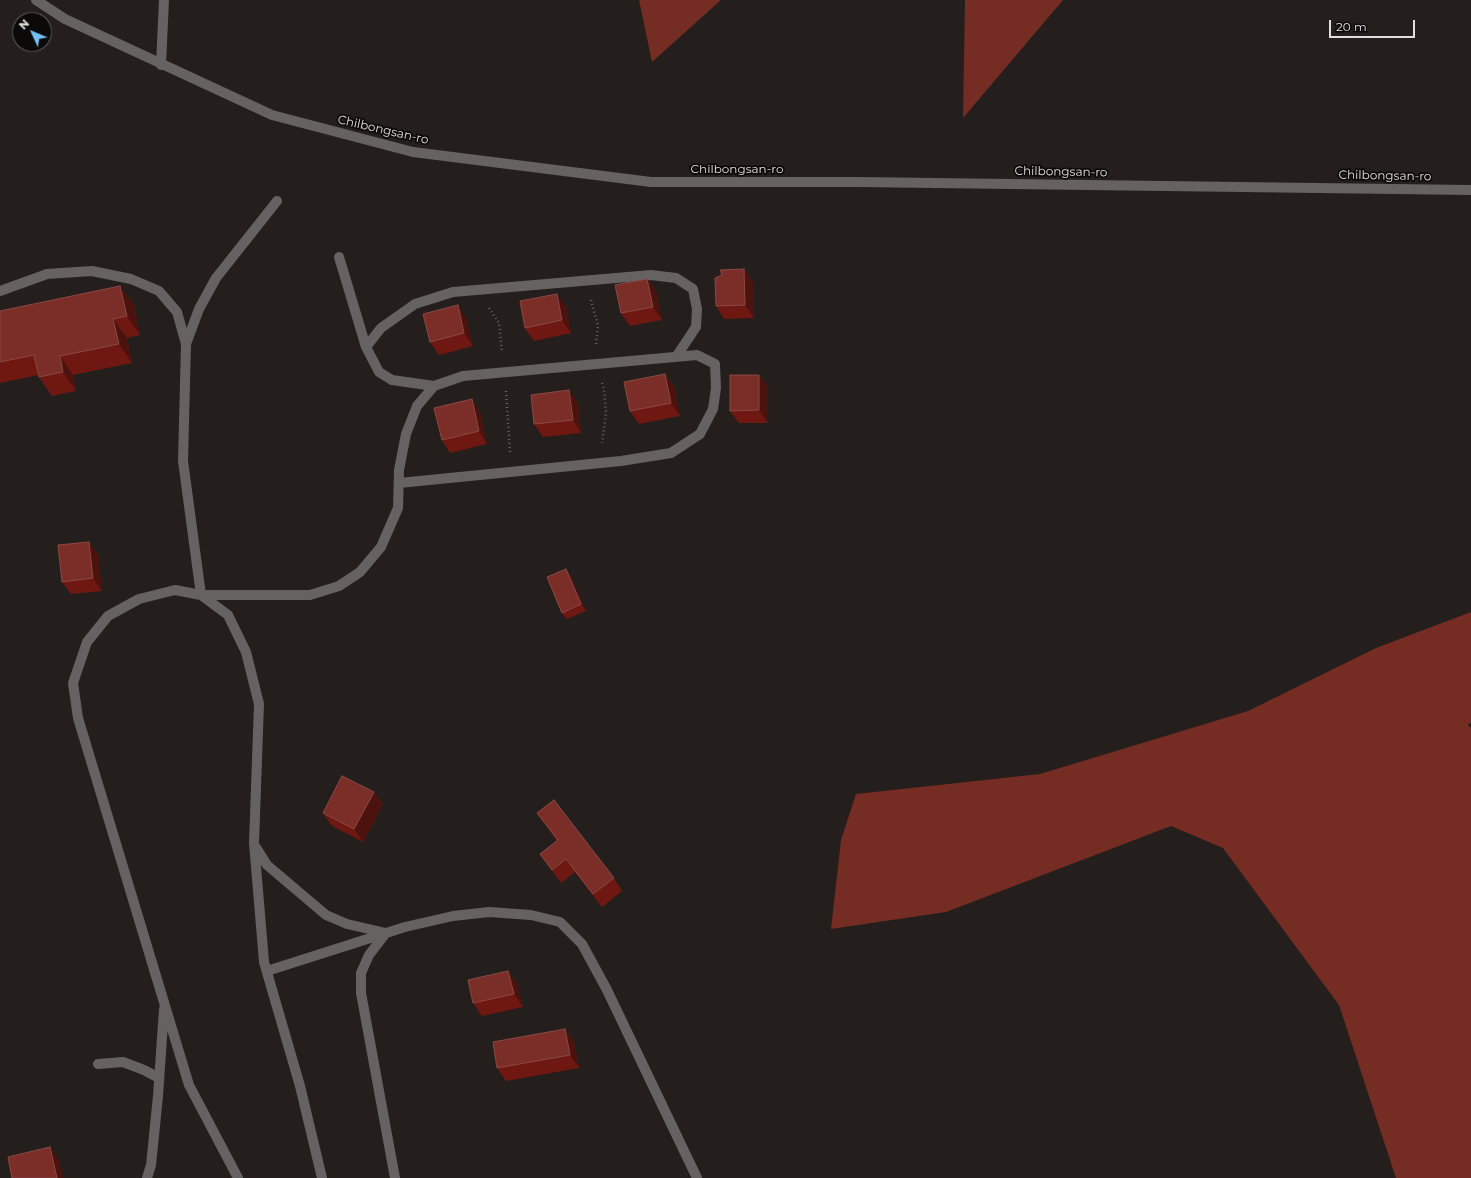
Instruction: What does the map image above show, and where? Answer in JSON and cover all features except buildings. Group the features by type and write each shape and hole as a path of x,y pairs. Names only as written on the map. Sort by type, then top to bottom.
{"street":[{"name":"Chilbongsan-ro","path":"36,0 65,19 272,116 413,152 651,182 858,182 1471,190"},
{"path":"161,64 164,0"},
{"path":"186,344 199,309 216,278 277,201"},
{"path":"339,257 366,347 379,372 392,380 434,386 462,376 697,355 715,364 716,388 713,409 700,434 671,453 621,461 399,484"},
{"path":"0,291 48,274 92,271 131,279 159,291 177,312 186,344 183,461 201,595 228,615 246,652 259,704 254,843 258,909 264,962 300,1086 322,1178"},
{"path":"366,347 381,328 414,304 454,292 651,275 676,278 693,289 697,309 696,327 676,357"},
{"path":"238,1178 190,1085 78,718 73,683 87,642 108,616 139,599 175,590 201,595 310,595 339,586 360,572 381,547 398,508 399,470 406,434 417,406 434,386"},
{"path":"254,843 267,865 326,915 353,926 386,933"},
{"path":"267,972 386,933 453,916 489,912 531,915 560,922 582,944 607,990 697,1178"},
{"path":"386,933 369,955 361,973 361,993 396,1178"},
{"path":"147,1178 152,1165 165,1003"},
{"path":"98,1064 123,1062 144,1070 159,1078"}],"shaded area":[{"path":"639,0 721,0 652,62"},
{"path":"965,0 1063,0 963,118"},
{"path":"1471,612 1471,722 1468,725 1471,728 1471,1178 1396,1178 1339,1005 1223,848 1171,826 946,912 831,929 841,840 856,794 1040,774 1248,711 1376,648"}]}
